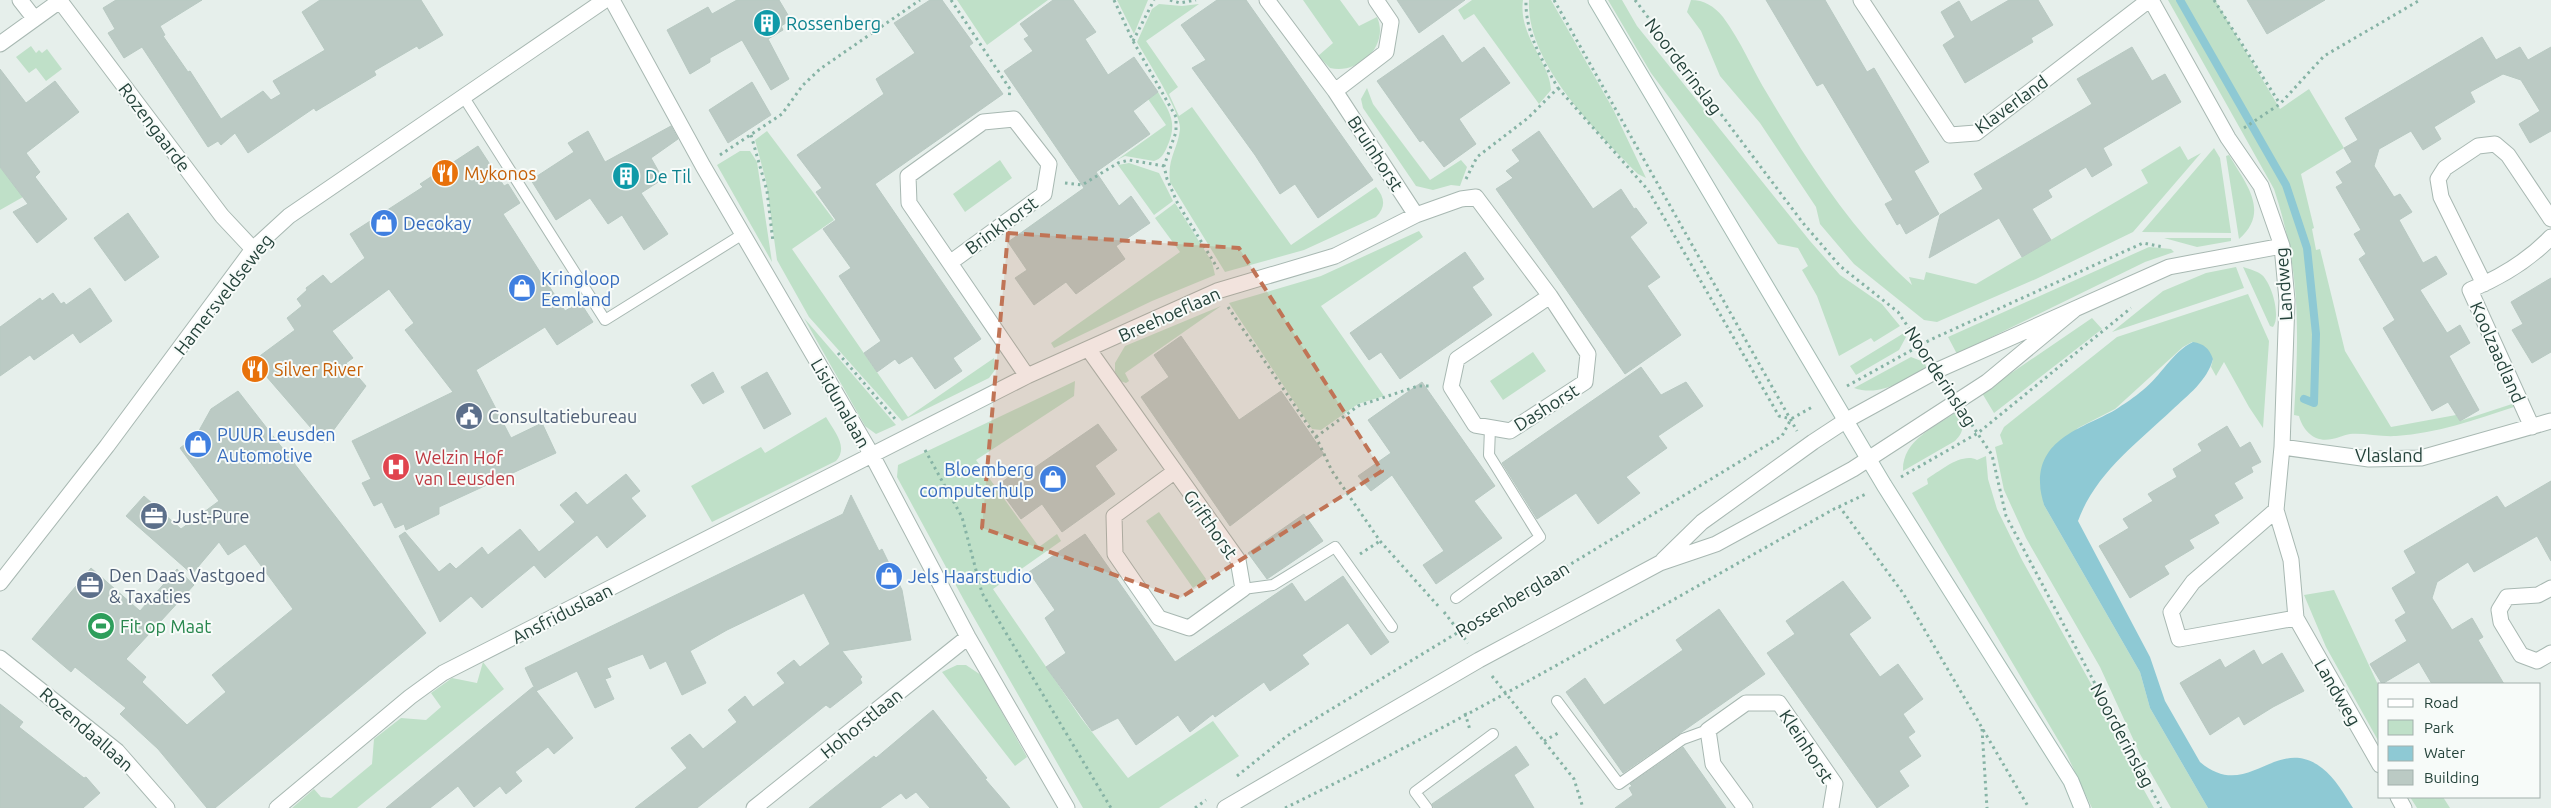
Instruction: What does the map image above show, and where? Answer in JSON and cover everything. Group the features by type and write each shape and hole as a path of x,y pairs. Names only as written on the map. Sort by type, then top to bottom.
{"street":[{"path":"20,0 34,18"},
{"name":"Rozengaarde","path":"0,44 60,0 222,216 253,249"},
{"name":"Hamersveldseweg","path":"0,584 107,446 253,249 290,216 605,0"},
{"name":"Lisidunalaan","path":"612,0 703,166 873,457 968,637 1067,808"},
{"name":"Bruinhorst","path":"1267,0 1335,91 1416,215"},
{"path":"1335,91 1386,52 1391,22 1376,0"},
{"name":"Noorderinslag","path":"1596,0 1868,460 2071,781 2082,808"},
{"name":"Klaverland","path":"1861,0 1950,135 1976,133 2150,0"},
{"name":"Landweg","path":"2150,0 2228,138 2261,186 2282,246 2287,300 2282,447 2276,510 2291,560 2296,618 2378,762"},
{"name":"Brinkhorst","path":"951,262 1044,194 1049,164 1014,119 983,122 908,176 909,203 1027,376"},
{"name":"Koolzaadland","path":"2484,284 2441,197 2438,179 2445,168 2478,146 2494,144 2508,155 2551,219"},
{"name":"Breehoeflaan","path":"873,457 1027,376 1089,350 1217,291 1336,256 1416,215 1469,198"},
{"name":"Dashorst","path":"1451,385 1475,425 1510,431 1585,382 1588,354 1550,296 1469,198"},
{"name":"Koolzaadland","path":"2532,427 2470,290 2484,284 2537,252 2551,237"},
{"path":"2074,310 2169,267 2282,246"},
{"path":"1451,385 1457,359 1550,296"},
{"name":"Rossenberglaan","path":"1660,563 1702,522 1845,421 1938,370 2074,310"},
{"name":"Rossenberglaan","path":"1225,808 1478,660 1660,563 1716,544 1868,460 1987,382 2074,310"},
{"name":"Grifthorst","path":"1089,350 1238,560 1243,589 1188,628 1159,618 1115,554 1114,516 1174,472"},
{"name":"Vlasland","path":"2282,447 2369,458 2421,458 2551,421"},
{"name":"Ansfriduslaan","path":"277,808 410,697 443,673 873,457"},
{"path":"2276,510 2193,582 2171,612 2179,639 2296,618"},
{"path":"2551,588 2538,595 2506,597 2499,610 2501,622 2521,655 2537,661 2551,653"},
{"name":"Hohorstlaan","path":"754,808 968,637"},
{"name":"Rozendaallaan","path":"0,658 117,751 168,808"},
{"name":"Kleinhorst","path":"1708,730 1746,703 1779,703 1835,784 1830,808"},
{"path":"1708,730 1713,764 1745,808"}],"lane":[{"path":"463,96 605,320 743,234"},
{"path":"1456,598 1540,537 1489,455 1490,428"},
{"path":"1243,589 1273,586 1335,547 1392,626"},
{"path":"1557,701 1619,784 1683,739 1708,730"},
{"path":"1427,808 1415,792 1492,734"}],"path":[{"path":"703,166 782,114 803,85 820,70 920,0"},
{"path":"951,0 1010,89 1008,119"},
{"path":"1114,0 1133,41 1176,117 1176,132 1164,166 1167,179 1177,202 1218,270 1217,291 1316,437 1332,471 1380,540 1460,630 1478,660 1574,779 1582,808"},
{"path":"1133,41 1154,0"},
{"path":"1170,0 1180,3 1196,0"},
{"path":"1526,0 1528,28 1540,58 1558,88 1648,190 1779,416 1791,419"},
{"path":"1554,0 1806,447"},
{"name":"Noorderinslag","path":"1635,0 1803,223 1840,266 1898,312 1938,370"},
{"path":"2214,0 2280,104"},
{"path":"2242,129 2280,104 2324,56 2420,0"},
{"path":"1469,198 1467,173 1477,157 1528,118 1558,88"},
{"path":"751,135 767,191 773,245"},
{"path":"1046,180 1082,185 1118,163 1129,160 1164,166"},
{"name":"Rossenberglaan","path":"1234,778 1287,736 1782,436 1791,419 1920,344 2143,243 2171,248"},
{"path":"1284,808 1358,773 1506,693 1840,506 1884,485 1978,433 2136,304"},
{"path":"836,351 898,423 906,439 926,450 962,517 982,593 1111,808"},
{"path":"1316,437 1358,406 1418,386 1451,385"},
{"name":"Noorderinslag","path":"1958,402 1992,455 2006,516 2161,808"},
{"path":"1827,484 1840,506 1903,593 2029,808"},
{"path":"1346,563 1380,540"},
{"path":"1982,728 1987,808"},
{"path":"1195,808 1211,796"}],"highlighted area":[{"path":"1008,233 1239,248 1382,471 1180,598 982,528"}],"green space":[{"path":"957,0 1048,0 987,45"},
{"path":"1117,0 1148,0 1134,34"},
{"path":"1303,0 1340,0 1359,26 1377,17 1380,28 1379,38 1369,56 1361,63 1351,67 1341,69 1330,68 1318,56 1333,43"},
{"path":"1472,0 1523,0 1525,25 1529,37 1546,69 1551,90 1539,104 1474,14 1464,20 1458,10"},
{"path":"1529,0 1551,0 1613,109 1646,178 1638,174 1584,117 1551,71 1539,48 1531,24"},
{"path":"1608,0 1622,0 1637,26 1810,241 1840,275 1882,304 1900,326 1874,342 1871,338 1839,356 1817,296 1802,270 1808,266 1798,248 1778,244 1651,73"},
{"path":"1691,0 1708,4 1723,17 1783,120 1833,196 1870,243 1912,285 1909,277 1924,280 1926,272 1976,284 2148,183 2141,170 2180,146 2188,160 2201,153 2133,232 2036,279 1937,322 1924,320 1854,264 1820,224 1816,207 1760,123 1720,76 1701,31 1687,12"},
{"path":"2168,0 2215,0 2280,109 2309,89 2344,148 2301,174 2314,228 2312,229 2316,250 2320,249 2345,351 2391,427 2456,415 2460,421 2512,404 2514,407 2456,425 2412,434 2390,436 2350,434 2326,440 2315,437 2307,431 2299,416 2294,415 2297,328 2294,274 2283,219 2274,189"},
{"path":"1159,4 1182,6 1199,4 1146,41 1178,87 1169,94 1179,116 1192,107 1291,245 1376,187 1383,199 1383,206 1376,217 1304,250 1225,272 1170,182 1170,166 1179,136 1179,121 1137,42 1152,9"},
{"path":"31,46 36,53 39,50 42,53 47,49 62,69 46,81 36,68 29,73 16,57"},
{"path":"1367,88 1373,104 1430,180 1461,160 1467,167 1460,186 1451,185 1433,190 1416,186 1363,108 1361,99"},
{"path":"1158,92 1169,112 1172,125 1170,139 1163,154 1154,161 1125,156 1117,160 1166,125 1148,99"},
{"path":"767,131 834,220 792,249 908,417 994,358 995,370 989,378 902,421 809,317 777,260 766,181 755,140"},
{"path":"2214,148 2220,158 2231,233 2142,232"},
{"path":"740,151 750,151 757,162 772,262 717,165"},
{"path":"2229,155 2248,186 2254,208 2253,218 2239,239 2226,156"},
{"path":"1000,160 1012,178 965,212 953,194"},
{"path":"1129,163 1159,173 1173,201 1154,215 1118,165"},
{"path":"0,167 23,197 0,210"},
{"path":"1175,203 1212,262 1215,275 1152,301 1054,348 1051,343 1180,252 1155,218"},
{"path":"1419,231 1423,237 1321,306 1384,396 1358,404 1321,430 1312,429 1229,303 1321,276"},
{"path":"2164,238 2231,238 2231,241 2197,247"},
{"path":"2149,247 2171,249 2174,252 2145,262 1957,354 1948,337"},
{"path":"2236,267 2244,288 2112,332 2163,291 2206,273"},
{"path":"2243,267 2262,275 2269,285 2276,308 2273,327 2270,326"},
{"path":"2248,294 2269,341 2263,428 2224,362 2216,376 2211,367 2213,359 2192,342 2183,347 2115,409 2078,428 2040,482 2044,505 2140,672 2150,708 2208,808 2171,808 2140,754 2100,667 2026,538 2004,490 1995,447 2003,444 2000,435 2004,427 2117,337"},
{"path":"1221,306 1125,373 1129,381 1126,383 1120,381 1115,372 1115,363 1125,346"},
{"path":"804,318 896,425 876,434 865,426"},
{"path":"2092,318 2102,329 1994,413 1982,393"},
{"path":"1904,333 1906,337 1899,350 1856,375 1850,366"},
{"path":"1533,352 1546,371 1503,400 1490,381"},
{"path":"1911,357 1924,362 1927,368 1883,389 1864,390 1854,388"},
{"path":"1075,381 1074,396 976,460 1039,547 1057,534 1061,541 993,589 1081,718 1128,778 1213,721 1239,756 1159,808 1083,808 965,602 897,477 898,465"},
{"path":"1957,413 1962,424 1962,431 1955,441 1903,471 1904,461 1913,443 1920,436"},
{"path":"826,417 841,445 840,456 836,461 712,522 691,486 761,447 765,453"},
{"path":"1986,456 1988,479 1997,509 2022,560 2095,691 2126,758 2154,808 2092,808 2067,755 1912,493 1928,484 1927,479 1958,460 1971,458 1977,460"},
{"path":"1159,512 1206,579 1193,588 1146,521"},
{"path":"2334,590 2378,685 2378,740 2326,647 2304,595"},
{"path":"483,662 504,689 357,808 292,808 314,789 321,797 331,798 372,764 374,739 401,718 426,720 441,707 431,693 452,678 477,683"},
{"path":"957,665 966,665 981,675 1027,757 1015,766 942,672"},
{"path":"2411,798 2444,798 2450,808 2417,808"}],"water":[{"path":"2193,342 2206,347 2213,359 2202,381 2118,460 2095,488 2085,504 2078,521 2150,657 2165,701 2200,762 2217,773 2233,775 2248,773 2290,758 2306,759 2322,768 2331,776 2353,808 2208,808 2150,708 2140,672 2044,505 2040,486 2042,468 2047,455 2055,445 2065,436 2115,410 2137,395 2179,352"}],"building":[{"path":"116,0 202,0 160,26 165,35 163,36 188,72 190,71 221,119 263,91 271,100 281,94 273,81 325,50 302,12 320,0 421,0 443,35 419,49 417,46 374,71 376,75 316,111 314,108 248,153 235,133 221,145 218,141 208,147 142,47 124,58 108,33 115,29 103,8"},
{"path":"737,0 779,0 791,20 781,26 783,30 768,39 789,79 771,90 742,40 710,58 710,62 690,74 667,30 708,7 712,14"},
{"path":"930,0 942,0 973,43 969,46 1003,94 875,184 981,339 953,358 962,371 935,389 912,356 899,364 895,359 877,372 864,353 881,341 839,276 851,268 823,229 836,220 816,192 822,188 797,155 884,94 876,79 915,53 894,23"},
{"path":"1053,0 1073,0 1096,32 1085,39 1108,75 1134,57 1158,92 1133,111 1150,134 1096,172 1119,206 1131,196 1150,223 1116,246 1125,259 1076,294 1066,282 1034,305 1015,278 1027,270 1008,242 1084,188 1004,71 1033,51 1024,39 1029,36 1020,24"},
{"path":"1217,0 1246,0 1373,180 1318,218 1295,184 1280,194 1255,155 1192,68 1206,60 1181,25"},
{"path":"1397,0 1465,0 1419,33"},
{"path":"1766,0 1825,0 1867,72 1874,68 1929,162 1914,171 1939,214 1906,234 1900,223 1897,225 1885,204 1893,200 1823,83 1817,86"},
{"path":"2009,0 2038,0 2053,25 2031,38 2033,42 1965,83 1943,45 1955,37 1941,12 1959,1 1971,22"},
{"path":"2247,0 2325,0 2267,34"},
{"path":"1443,35 1462,63 1484,47 1510,83 1459,119 1476,144 1444,167 1423,140 1420,142 1377,81"},
{"path":"2482,37 2496,60 2520,47 2528,60 2551,47 2551,131 2530,143 2519,124 2540,111 2521,80 2503,74 2470,92 2475,102 2434,127 2441,139 2423,150 2411,131 2379,149 2374,166 2394,197 2400,194 2412,212 2399,220 2423,263 2436,256 2447,274 2420,290 2447,333 2460,325 2470,343 2449,356 2479,410 2460,421 2448,402 2432,411 2383,328 2395,320 2359,259 2366,254 2354,234 2361,230 2336,187 2343,183 2336,172 2352,162 2344,148 2358,140 2345,118"},
{"path":"2132,47 2152,81 2165,74 2181,102 2103,148 2112,165 2092,177 2086,167 2048,190 2052,197 2032,209 2051,240 2022,257 1999,218 1929,258 1940,215 1983,189 1974,174 2092,104 2077,79"},
{"path":"0,69 26,103 55,81 79,112 26,153 40,172 35,177 67,219 37,243 13,212 28,204 0,167"},
{"path":"752,82 771,115 728,143 709,110"},
{"path":"671,126 678,139 651,158 663,179 641,193 668,234 644,250 622,215 608,224 590,198 556,220 531,180 574,152 568,143 588,131 605,162"},
{"path":"1539,131 1593,209 1621,189 1634,209 1636,208 1647,223 1630,237 1660,277 1647,286 1681,335 1625,374 1496,189 1513,178 1506,171 1520,161 1512,150"},
{"path":"478,146 504,186 508,184 520,203 503,214 565,311 580,302 593,322 557,345 545,327 476,370 511,438 542,423 556,453 439,507 439,514 406,530 404,524 395,528 382,502 374,506 362,483 371,479 352,441 453,392 405,330 414,323 389,289 332,331 353,358 346,363 366,386 324,443 253,361 295,330 287,318 302,306 297,299 307,290 306,288 323,275 331,284 365,258 350,234 423,187 420,184"},
{"path":"128,213 159,257 125,281 94,238"},
{"path":"1465,252 1484,279 1472,287 1492,315 1400,379 1381,352 1369,360 1350,333"},
{"path":"2551,278 2551,352 2532,363 2512,330 2523,324 2511,302"},
{"path":"90,288 112,321 80,343 73,333 34,360 30,355 0,376 0,327 40,298 42,301 53,293 61,304 64,302 66,305"},
{"path":"1181,336 1239,420 1281,391 1324,454 1230,526 1141,397 1169,377 1154,355"},
{"path":"1641,367 1661,395 1686,382 1703,406 1658,436 1667,448 1626,477 1640,493 1598,524 1576,493 1537,519 1502,463"},
{"path":"713,372 724,392 703,404 691,385"},
{"path":"767,372 791,414 764,429 741,387"},
{"path":"1422,382 1495,486 1474,501 1502,538 1436,584 1423,565 1444,551 1392,475 1371,491 1358,476 1391,453 1368,420"},
{"path":"238,391 426,633 215,808 207,808 158,749 120,714 126,708 75,667 71,672 32,639 91,568 140,611 177,569 194,585 126,659 146,677 142,682 187,725 226,692 212,675 293,609 245,544 228,555 219,542 192,574 126,516 144,496 181,529 219,501 180,448 196,436 211,409"},
{"path":"1098,424 1117,450 1095,466 1115,494 1062,532 1042,504 1021,519 997,486 1023,466 1027,473"},
{"path":"2227,426 2240,448 2250,442 2261,462 2251,467 2253,472 2234,483 2243,498 2214,515 2219,523 2189,540 2194,548 2164,566 2169,574 2130,598 2099,546 2129,528 2123,519 2153,501 2148,494 2177,477 2173,469 2202,451 2198,444"},
{"path":"626,474 640,491 631,498 646,516 607,548 597,535 545,578 534,565 482,608 471,596 440,622 399,536 405,532 439,572 450,563 456,569 482,547 488,555 520,529 539,552 575,522 560,505 576,492 587,505"},
{"path":"2551,481 2551,561 2537,536 2474,572 2468,562 2437,582 2432,598 2452,630 2472,618 2483,637 2478,640 2503,683 2431,683 2419,662 2381,683 2370,664 2407,641 2395,620 2406,613 2392,588 2416,573 2404,551 2497,496 2505,508"},
{"path":"851,495 879,551 882,549 902,590 911,640 842,651 862,677 860,679 862,683 830,708 826,705 697,808 635,808 687,768 671,748 690,734 703,749 737,722 728,710 745,696 753,707 785,683 777,673 794,660 800,667 830,644 804,593 727,630 690,651 706,683 682,695 666,661 650,669 643,654 607,668 611,677 605,679 614,699 595,708 577,671 536,691 525,668 843,514"},
{"path":"1304,514 1323,541 1267,579 1248,553"},
{"path":"1085,534 1175,662 1292,583 1305,602 1343,576 1389,642 1371,655 1348,623 1302,655 1309,664 1270,691 1264,682 1215,717 1213,714 1190,732 1178,715 1136,745 1118,718 1092,731 1046,667 1066,653 1045,618 1055,610 1029,572"},
{"path":"1843,581 1871,618 1849,634 1880,677 1898,664 1923,699 1903,714 1915,732 1908,737 1921,756 1899,771 1909,786 1877,808 1767,653 1795,634 1786,621"},
{"path":"1719,609 1765,674 1623,773 1566,692 1585,678 1604,705 1683,650 1676,640"},
{"path":"2254,650 2262,665 2282,653 2304,691 2244,725 2239,716 2210,735 2180,683 2220,659 2225,668"},
{"path":"533,687 573,738 554,754 548,747 515,772 522,781 506,794 500,786 474,807 458,786 430,808 386,808"},
{"path":"0,704 23,722 19,727 84,778 86,777 100,793 83,808 0,808"},
{"path":"933,710 987,778 985,779 1010,808 930,808 916,792 906,799 901,793 880,808 809,808 874,756 876,758"},
{"path":"1516,746 1529,765 1514,775 1534,808 1434,808 1432,804"},
{"path":"1683,747 1726,808 1615,808 1633,795 1629,788 1632,786 1630,784"}],"waterway":[{"path":"2180,0 2286,185 2307,248 2316,334 2314,403 2304,399"}],"place":[{"name":"Rossenberg","path":"767,23"},
{"name":"Mykonos","path":"445,173"},
{"name":"De Til","path":"626,176"},
{"name":"Decokay","path":"384,223"},
{"name":"Kringloop Eemland","path":"522,288"},
{"name":"Silver River","path":"255,369"},
{"name":"Consultatiebureau","path":"469,416"},
{"name":"PUUR Leusden Automotive","path":"198,444"},
{"name":"Welzin Hof van Leusden","path":"396,467"},
{"name":"Bloemberg computerhulp","path":"1053,479"},
{"name":"Just-Pure","path":"154,516"},
{"name":"Jels Haarstudio","path":"889,576"},
{"name":"Den Daas Vastgoed & Taxaties","path":"90,585"},
{"name":"Fit op Maat","path":"101,626"}]}
